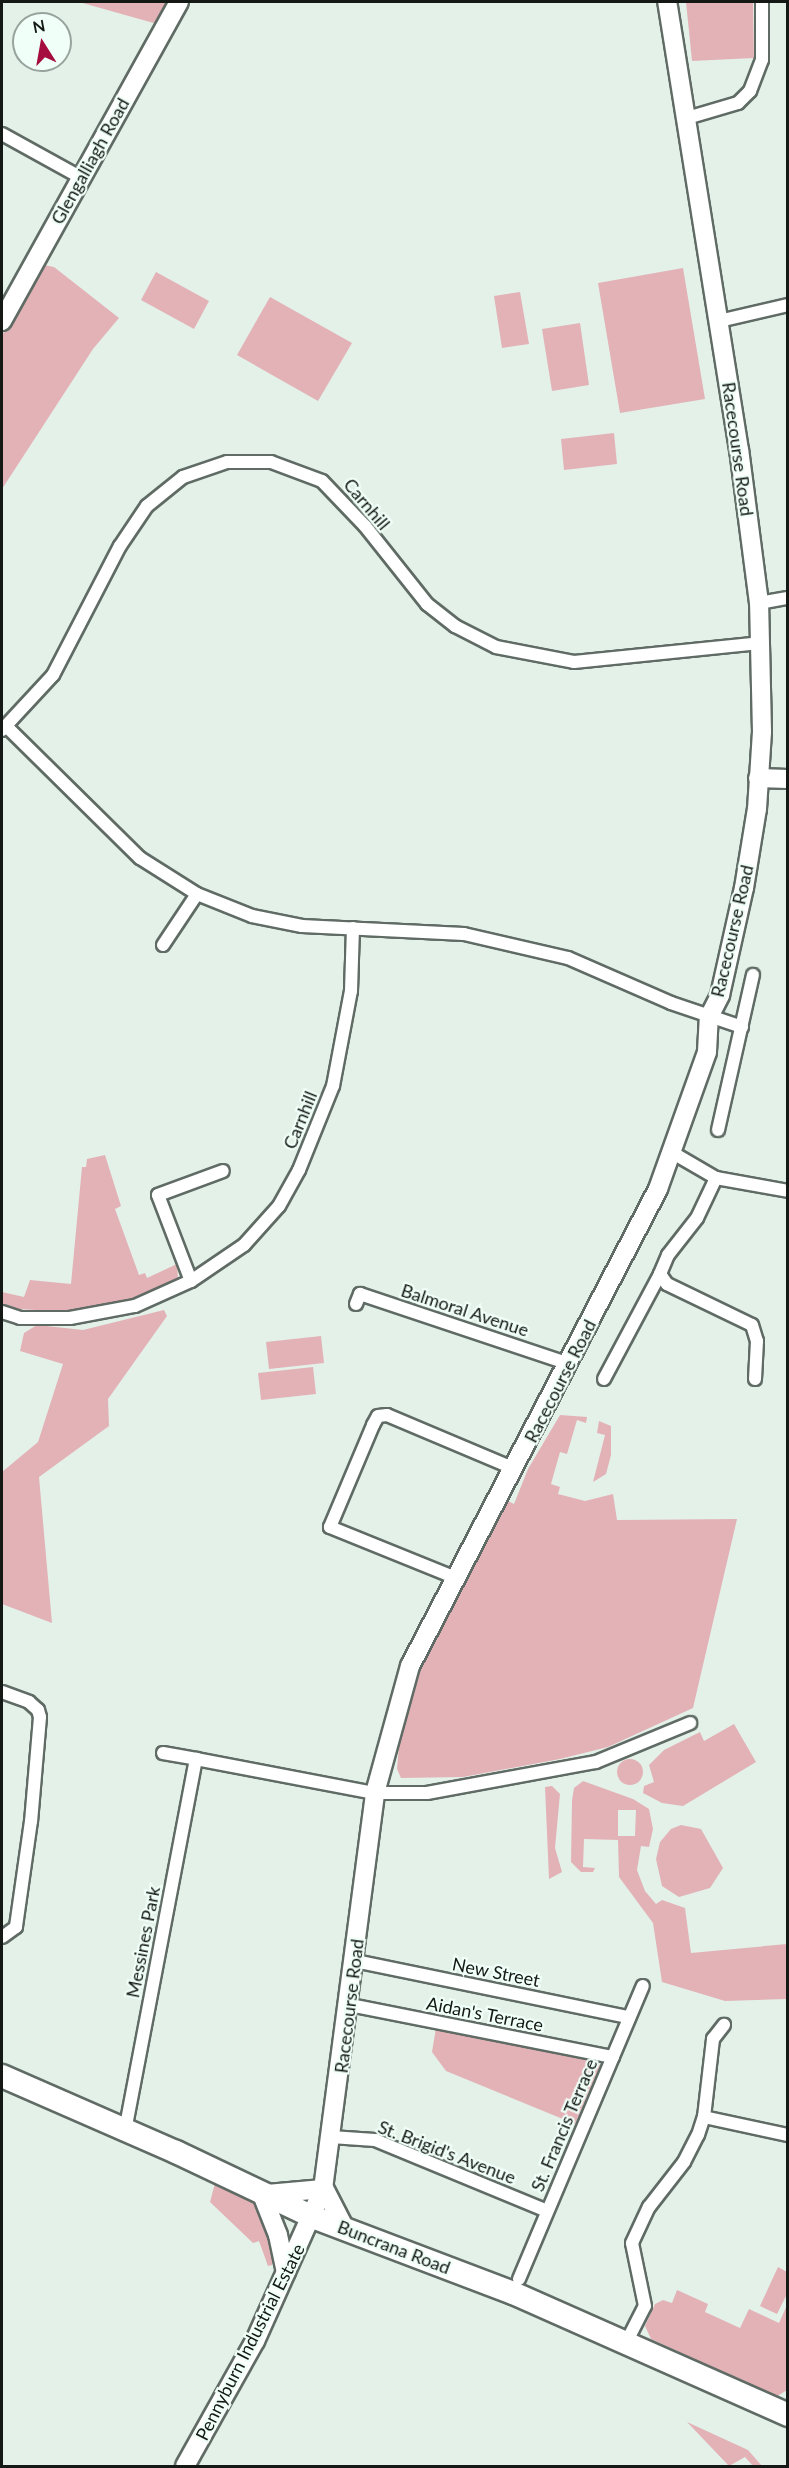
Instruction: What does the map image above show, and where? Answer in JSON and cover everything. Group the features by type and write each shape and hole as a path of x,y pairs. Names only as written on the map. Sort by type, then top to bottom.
{"highway":[{"name":"Buncrana Road","path":"2,2076 313,2217 627,2341 788,2415"}],"main road":[{"name":"Glengalliagh Road","path":"2,321 179,2"},
{"name":"Racecourse Road","path":"313,2217 323,2187 331,2137 350,2005 375,1793 410,1666 638,1232 673,1153 707,1052 709,1017 720,995 744,888 759,778 762,643 759,603 719,321 667,2"},
{"path":"759,778 788,779"},
{"path":"286,2272 278,2235 263,2193 323,2187 344,2228"},
{"name":"Pennyburn Industrial Estate","path":"185,2466 238,2375 313,2217"}],"street":[{"path":"687,117 738,103 750,91 762,60 762,2"},
{"path":"2,134 80,177"},
{"path":"719,321 788,305"},
{"name":"Carnhill","path":"742,1027 709,1017 556,955 464,934 302,926 252,916 196,894 140,858 4,728 53,675 120,546 147,506 183,477 227,462 271,462 322,481 365,526 427,604 455,626 496,647 574,662 762,643"},
{"path":"759,603 788,598"},
{"path":"163,945 196,894"},
{"name":"Carnhill","path":"2,1312 40,1318 105,1314 164,1295 191,1281 244,1245 279,1206 299,1170 342,1054 351,991 353,928"},
{"path":"718,1130 753,975"},
{"path":"673,1153 716,1178 788,1191"},
{"path":"191,1281 158,1194 223,1171"},
{"path":"604,1378 668,1255 697,1218 716,1178"},
{"path":"660,1274 667,1284 752,1325 757,1341 755,1379"},
{"name":"Balmoral Avenue","path":"356,1304 360,1294 569,1364"},
{"path":"456,1578 330,1527 373,1425 378,1416 387,1415 515,1468"},
{"path":"2,1692 28,1702 38,1710 40,1718 32,1821 15,1927 2,1936"},
{"path":"163,1753 375,1793 460,1790 579,1766 624,1753 690,1723"},
{"name":"Messines Park","path":"125,2131 196,1759"},
{"name":"New Street","path":"355,1961 629,2017"},
{"name":"St. Francis Terrace","path":"519,2279 643,1986"},
{"name":"Aidan's Terrace","path":"350,2005 612,2057"},
{"path":"627,2341 645,2306 633,2259 637,2229 684,2162 704,2117 713,2039 724,2025"},
{"path":"704,2117 788,2135"},
{"name":"St. Brigid's Avenue","path":"331,2137 375,2140 547,2211"}],"shaded area":[{"path":"79,2 169,2 157,24"},
{"path":"686,2 753,2 754,58 692,61"},
{"path":"44,265 54,267 119,318 93,349 2,489 2,335"},
{"path":"683,268 705,399 620,413 598,283"},
{"path":"156,272 209,301 194,329 141,300"},
{"path":"520,292 529,344 502,348 494,296"},
{"path":"270,297 352,343 318,401 237,355"},
{"path":"580,323 589,385 552,391 542,329"},
{"path":"614,433 617,464 564,470 561,439"},
{"path":"105,1155 121,1206 115,1209 139,1275 145,1273 147,1278 177,1264 178,1278 141,1296 112,1305 69,1312 2,1308 2,1292 24,1297 30,1280 71,1284 82,1167 86,1167 87,1159"},
{"path":"164,1310 167,1316 108,1399 109,1426 39,1477 52,1623 2,1604 2,1472 38,1442 63,1364 20,1351 24,1333 37,1325 83,1330"},
{"path":"321,1336 324,1363 269,1369 266,1342"},
{"path":"313,1367 316,1394 261,1400 258,1373"},
{"path":"560,1415 587,1417 586,1423 577,1420 567,1454 560,1452 551,1484 560,1487 558,1494 585,1501 613,1494 617,1520 737,1519 693,1708 608,1747 560,1759 463,1777 401,1778 397,1769 399,1746 416,1675 504,1499 514,1504 528,1469"},
{"path":"599,1421 611,1426 611,1455 606,1474 593,1482 605,1435 597,1433"},
{"path":"734,1724 756,1762 683,1806 662,1803 643,1793 644,1786 654,1782 649,1765 664,1750 700,1732 704,1741"},
{"path":"630,1759 639,1763 643,1772 639,1781 630,1785 621,1781 617,1772 621,1763"},
{"path":"583,1781 633,1799 649,1809 653,1829 649,1847 641,1846 637,1870 645,1891 656,1904 662,1900 685,1908 691,1953 787,1944 787,1999 725,2001 662,1982 653,1923 619,1877 618,1840 584,1839 583,1867 595,1868 593,1872 581,1872 571,1862 574,1788","holes":["618,1810 636,1810 635,1836 618,1836"]},
{"path":"552,1786 560,1794 555,1848 562,1872 549,1879 545,1787"},
{"path":"681,1825 701,1829 723,1868 710,1888 679,1897 662,1886 656,1859 660,1842 671,1829"},
{"path":"436,2028 597,2060 600,2066 575,2124 446,2071 432,2052"},
{"path":"222,2182 250,2200 263,2215 274,2254 272,2265 268,2266 259,2241 253,2243 210,2202 215,2183"},
{"path":"778,2267 787,2272 788,2292 777,2314 760,2306"},
{"path":"677,2290 708,2304 705,2312 740,2328 749,2309 779,2323 787,2305 787,2390 776,2397 651,2339 645,2326 655,2304 663,2300 672,2303"},
{"path":"687,2422 748,2450 762,2466 753,2466 745,2457 729,2466"}]}
